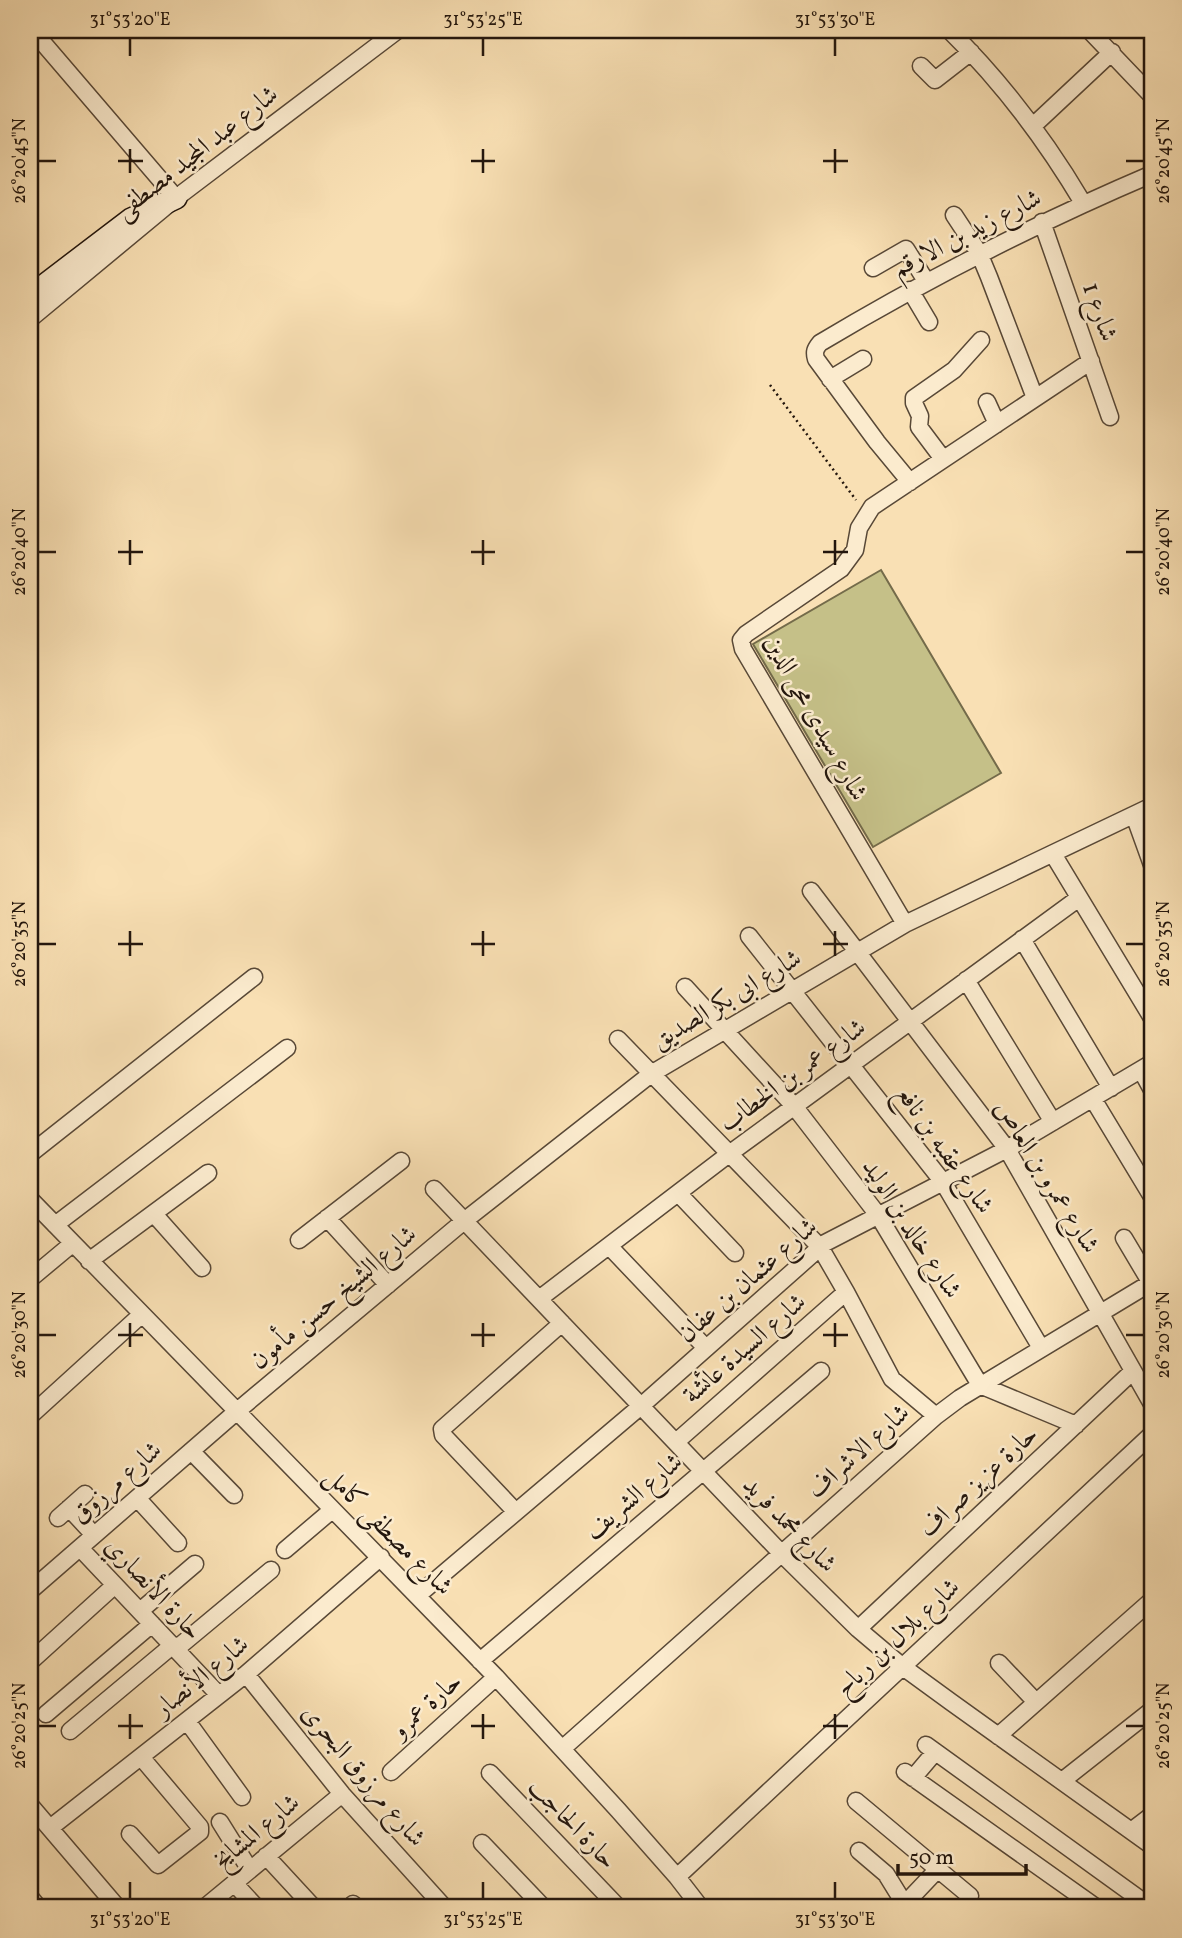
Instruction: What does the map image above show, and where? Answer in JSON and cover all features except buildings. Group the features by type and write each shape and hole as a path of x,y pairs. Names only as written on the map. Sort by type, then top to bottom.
{"street":[{"path":"30,296 131,219 177,198 32,30"},
{"name":"شارع عبد المجيد مصطفى","path":"30,319 177,198 397,30"},
{"path":"948,30 971,52 1034,125 1083,203"},
{"path":"1089,30 1152,96"},
{"path":"921,66 934,80 971,52"},
{"path":"1034,125 1112,52"},
{"name":"شارع زيد بن الارقم","path":"830,379 814,354 820,343 979,253 1083,203 1152,174"},
{"path":"954,215 979,253 1035,398"},
{"name":"شارع 1","path":"1042,222 1110,417"},
{"path":"873,268 906,249 926,281"},
{"path":"910,290 929,322"},
{"path":"943,460 919,427 920,416 913,401 954,370 981,340"},
{"path":"863,359 830,379 910,482"},
{"path":"866,514 872,507 1091,361"},
{"path":"986,402 997,424"},
{"name":"شارع سيدى محى الدين","path":"866,514 859,528 855,550 841,569 746,634 741,645 905,924"},
{"name":"شارع ابى بكر الصديق","path":"464,1221 651,1074 723,1030 905,924 1152,806"},
{"path":"1134,815 1152,865"},
{"path":"1053,854 1152,1018"},
{"name":"شارع عمرو بن العاص","path":"811,891 1007,1150 1152,1404"},
{"name":"شارع عمر بن الخطاب","path":"539,1299 729,1154 1079,898"},
{"name":"شارع عقبه بن نافع","path":"750,936 943,1182 1041,1348"},
{"path":"1022,939 1111,1088"},
{"path":"30,1154 254,977"},
{"path":"967,980 1053,1122"},
{"name":"شارع خالد بن الوليد","path":"685,987 794,1106 878,1214 981,1385"},
{"path":"618,1039 820,1247 892,1379 936,1416"},
{"path":"55,1225 287,1048"},
{"path":"1147,1067 1152,1090"},
{"name":"شارع عثمان بن عفان","path":"417,1595 641,1406 820,1247 878,1214 1007,1150 1147,1067"},
{"path":"1093,1098 1151,1195"},
{"path":"299,1240 401,1161"},
{"path":"89,1261 208,1173"},
{"name":"شارع محمد فريد","path":"434,1189 782,1554 858,1629 903,1667 1152,1846"},
{"path":"678,1193 735,1253"},
{"name":"شارع مصطفى كامل","path":"30,1199 496,1677 677,1877 701,1908"},
{"path":"154,1214 202,1268"},
{"path":"327,1218 388,1285"},
{"name":"شارع الشيخ حسن مأمون","path":"236,1412 464,1221"},
{"path":"1124,1238 1152,1283"},
{"path":"31,1275 72,1244"},
{"path":"609,1246 706,1348"},
{"name":"شارع الاشراف","path":"562,1749 936,1416 1041,1348 1152,1283"},
{"name":"شارع السيدة عائشة","path":"676,1442 846,1292"},
{"path":"30,1416 141,1315"},
{"path":"516,1511 443,1435 442,1429 562,1323"},
{"name":"شارع الشريف","path":"480,1661 821,1371"},
{"name":"حارة عزيز صراف","path":"858,1629 1133,1371"},
{"path":"981,1385 1076,1425"},
{"name":"شارع مرزوق","path":"30,1591 236,1412"},
{"name":"شارع بلال بن رباح","path":"677,1877 1152,1434"},
{"path":"191,1451 234,1495"},
{"path":"85,1493 64,1513 94,1535"},
{"path":"137,1498 178,1543"},
{"path":"285,1550 332,1510"},
{"name":"حارة الأنصاري","path":"80,1548 219,1695"},
{"name":"شارع الأنصار","path":"50,1828 246,1674 381,1558"},
{"path":"140,1611 195,1564"},
{"path":"70,1731 271,1570"},
{"path":"30,1662 115,1585"},
{"path":"998,1736 1152,1600"},
{"path":"46,1714 152,1624"},
{"path":"999,1662 1036,1702"},
{"name":"شارع مرزوق البحرى","path":"246,1674 342,1794 445,1908"},
{"name":"حارة عمرو","path":"391,1772 496,1677"},
{"path":"1062,1782 1152,1710"},
{"path":"187,1721 242,1797"},
{"path":"1097,1908 909,1775 930,1749 1152,1908"},
{"path":"130,1834 158,1865 200,1832 200,1827 141,1757"},
{"name":"حارة الحاجب","path":"490,1773 619,1908"},
{"name":"شارع المشايخ","path":"204,1908 342,1794"},
{"path":"856,1801 970,1896"},
{"path":"30,1805 118,1908"},
{"path":"1131,1831 1152,1815"},
{"path":"220,1822 250,1870"},
{"path":"482,1843 544,1908"},
{"path":"859,1851 886,1874 904,1907 938,1869"},
{"path":"266,1856 314,1908"},
{"path":"234,1884 257,1908"},
{"path":"30,1897 39,1908"}],"path":[{"path":"770,384 866,514"}],"shaded area":[{"path":"881,570 1001,773 873,847 753,644"}]}
